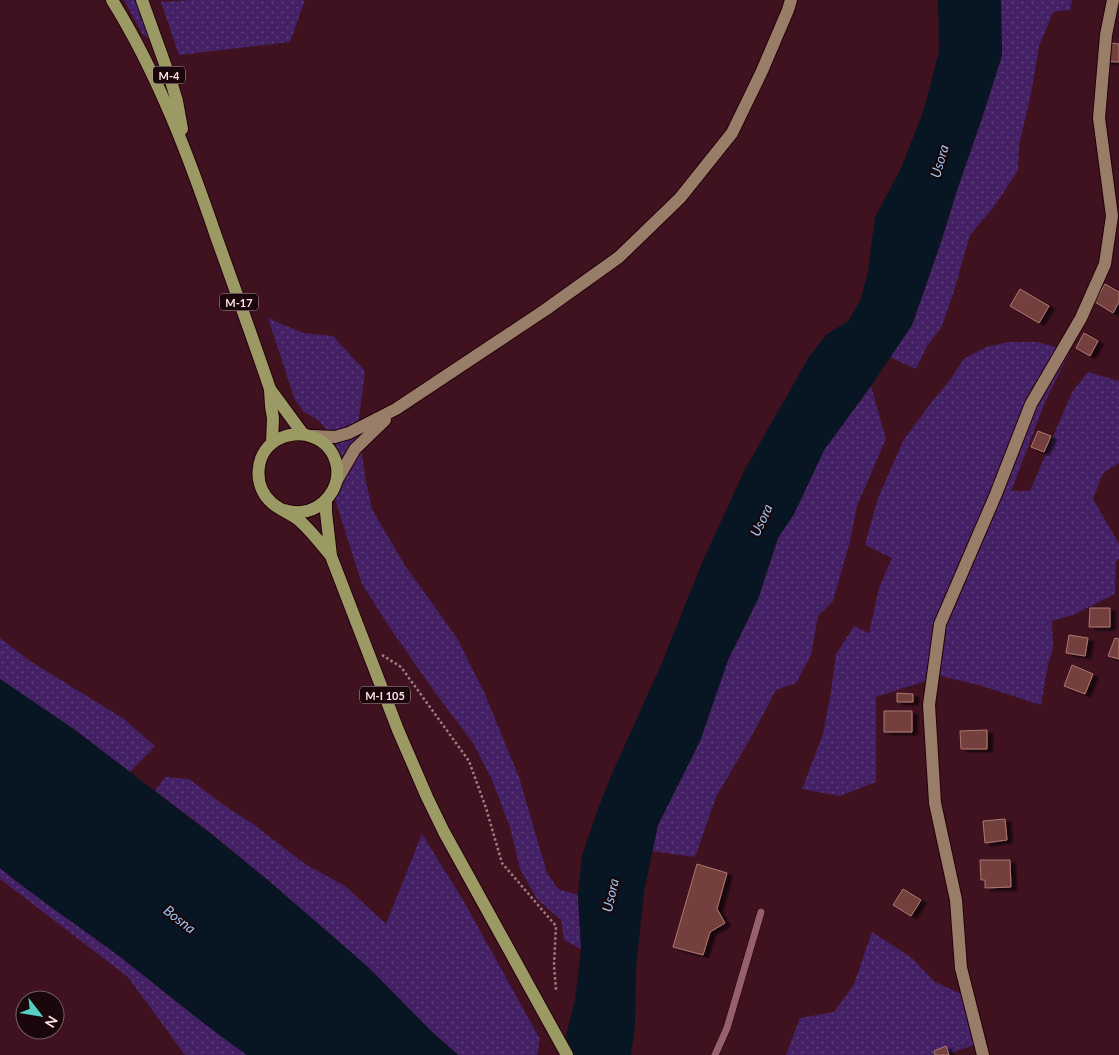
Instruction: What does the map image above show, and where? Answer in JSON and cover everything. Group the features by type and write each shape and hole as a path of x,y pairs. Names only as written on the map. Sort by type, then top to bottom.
{"main road":[{"name":"M-17","path":"112,0 162,94 186,154 270,389 273,418 272,443 265,450 260,461 258,472 260,484 272,504 299,520 331,556"},
{"name":"M-4","path":"142,0 174,93 186,154"},
{"name":"M-17","path":"270,389 308,435 324,443 332,454 337,467 337,480"},
{"path":"272,443 292,434 308,435"},
{"path":"282,510 294,513 311,510 319,506 326,501 333,491 337,480"},
{"path":"326,501 331,556"},
{"name":"M-I 105","path":"331,556 398,730 427,797 444,832 567,1055"}],"street":[{"path":"308,435 335,437 349,433 396,409 545,310 619,257 680,198 732,132 762,71 791,0"},
{"path":"983,1055 961,968 956,900 935,803 929,706 940,624 996,494 1031,404 1081,318 1105,264 1112,216 1099,118 1106,34 1113,0"},
{"path":"337,480 355,449 396,409"}],"lane":[{"path":"715,1055 727,1028 761,912"}],"path":[{"path":"365,643 401,667 470,761 502,862 556,926 554,965 556,990"}],"shaded area":[{"path":"124,0 136,0 150,36 148,38 143,35"},
{"path":"192,0 305,0 290,42 179,55 161,2"},
{"path":"1001,0 1072,0 1070,10 1053,12 1039,46 1031,94 1019,145 1018,170 996,204 970,235 941,328 927,346 916,369 890,357 912,325 1002,55"},
{"path":"268,318 303,333 333,336 365,371 358,425 365,477 372,509 404,564 457,638 484,692 519,777 547,873 558,889 578,895 581,949 564,940 561,920 537,899 520,869 510,827 492,780 473,743 390,628 362,584 334,496 340,467 337,447 332,435 318,420 304,412 295,400"},
{"path":"1009,342 1037,342 1070,351 1045,402 1011,491 1030,491 1072,392 1088,372 1119,381 1119,463 1103,473 1093,499 1119,544 1119,558 1116,562 1115,594 1073,615 1052,621 1053,648 1048,664 1041,705 982,686 941,676 876,697 876,782 840,796 802,789 823,734 836,654 854,626 869,633 879,588 892,558 865,545 878,498 904,439 964,359 986,347"},
{"path":"871,386 886,439 857,506 850,541 833,601 818,616 811,655 796,683 776,690 716,797 695,857 652,851 658,825 700,741 728,660 758,599 778,538 794,514 824,450"},
{"path":"0,638 30,661 124,719 155,746 130,772 75,730 0,679"},
{"path":"165,777 189,779 253,824 305,864 345,886 386,924 422,834 463,900 540,1039 537,1055 458,1055 431,1031 368,967 212,834 155,791"},
{"path":"0,868 123,959 247,1055 185,1055 128,977 0,879"},
{"path":"872,932 912,958 935,982 968,997 974,1045 946,1055 786,1055 800,1018 834,1012 854,984"}],"water":[{"name":"Usora","path":"938,0 1001,0 1002,55 912,325 871,386 824,450 794,514 778,538 758,599 728,660 700,741 658,825 644,892 636,968 635,1027 631,1055 561,1055 575,1000 581,949 578,895 582,855 598,809 661,665 701,565 744,471 809,357 826,335 848,321 861,299 868,271 875,217 901,168 923,112 939,52"},
{"name":"Bosna","path":"0,679 75,730 211,834 270,882 368,967 431,1031 458,1055 247,1055 123,959 0,868"}],"building":[{"path":"1103,42 1119,44 1119,62 1102,61"},
{"path":"1105,284 1119,292 1119,302 1113,313 1095,302"},
{"path":"1020,289 1049,306 1039,323 1010,306"},
{"path":"1084,333 1098,341 1090,356 1076,348"},
{"path":"1038,431 1051,436 1044,452 1031,447"},
{"path":"1090,608 1110,608 1110,627 1089,627"},
{"path":"1069,635 1088,638 1085,656 1066,653"},
{"path":"1115,638 1119,639 1119,659 1108,656"},
{"path":"1072,665 1093,674 1085,694 1064,686"},
{"path":"897,693 913,694 913,702 897,702"},
{"path":"884,711 912,711 912,732 884,732"},
{"path":"987,730 987,749 961,749 960,731"},
{"path":"1005,819 1007,840 985,843 983,821"},
{"path":"980,860 1010,860 1011,887 985,888 985,880 981,880"},
{"path":"697,864 727,873 717,909 725,923 710,932 703,955 673,947"},
{"path":"903,889 921,900 911,916 893,905"},
{"path":"946,1046 949,1055 935,1055 934,1051"}]}
